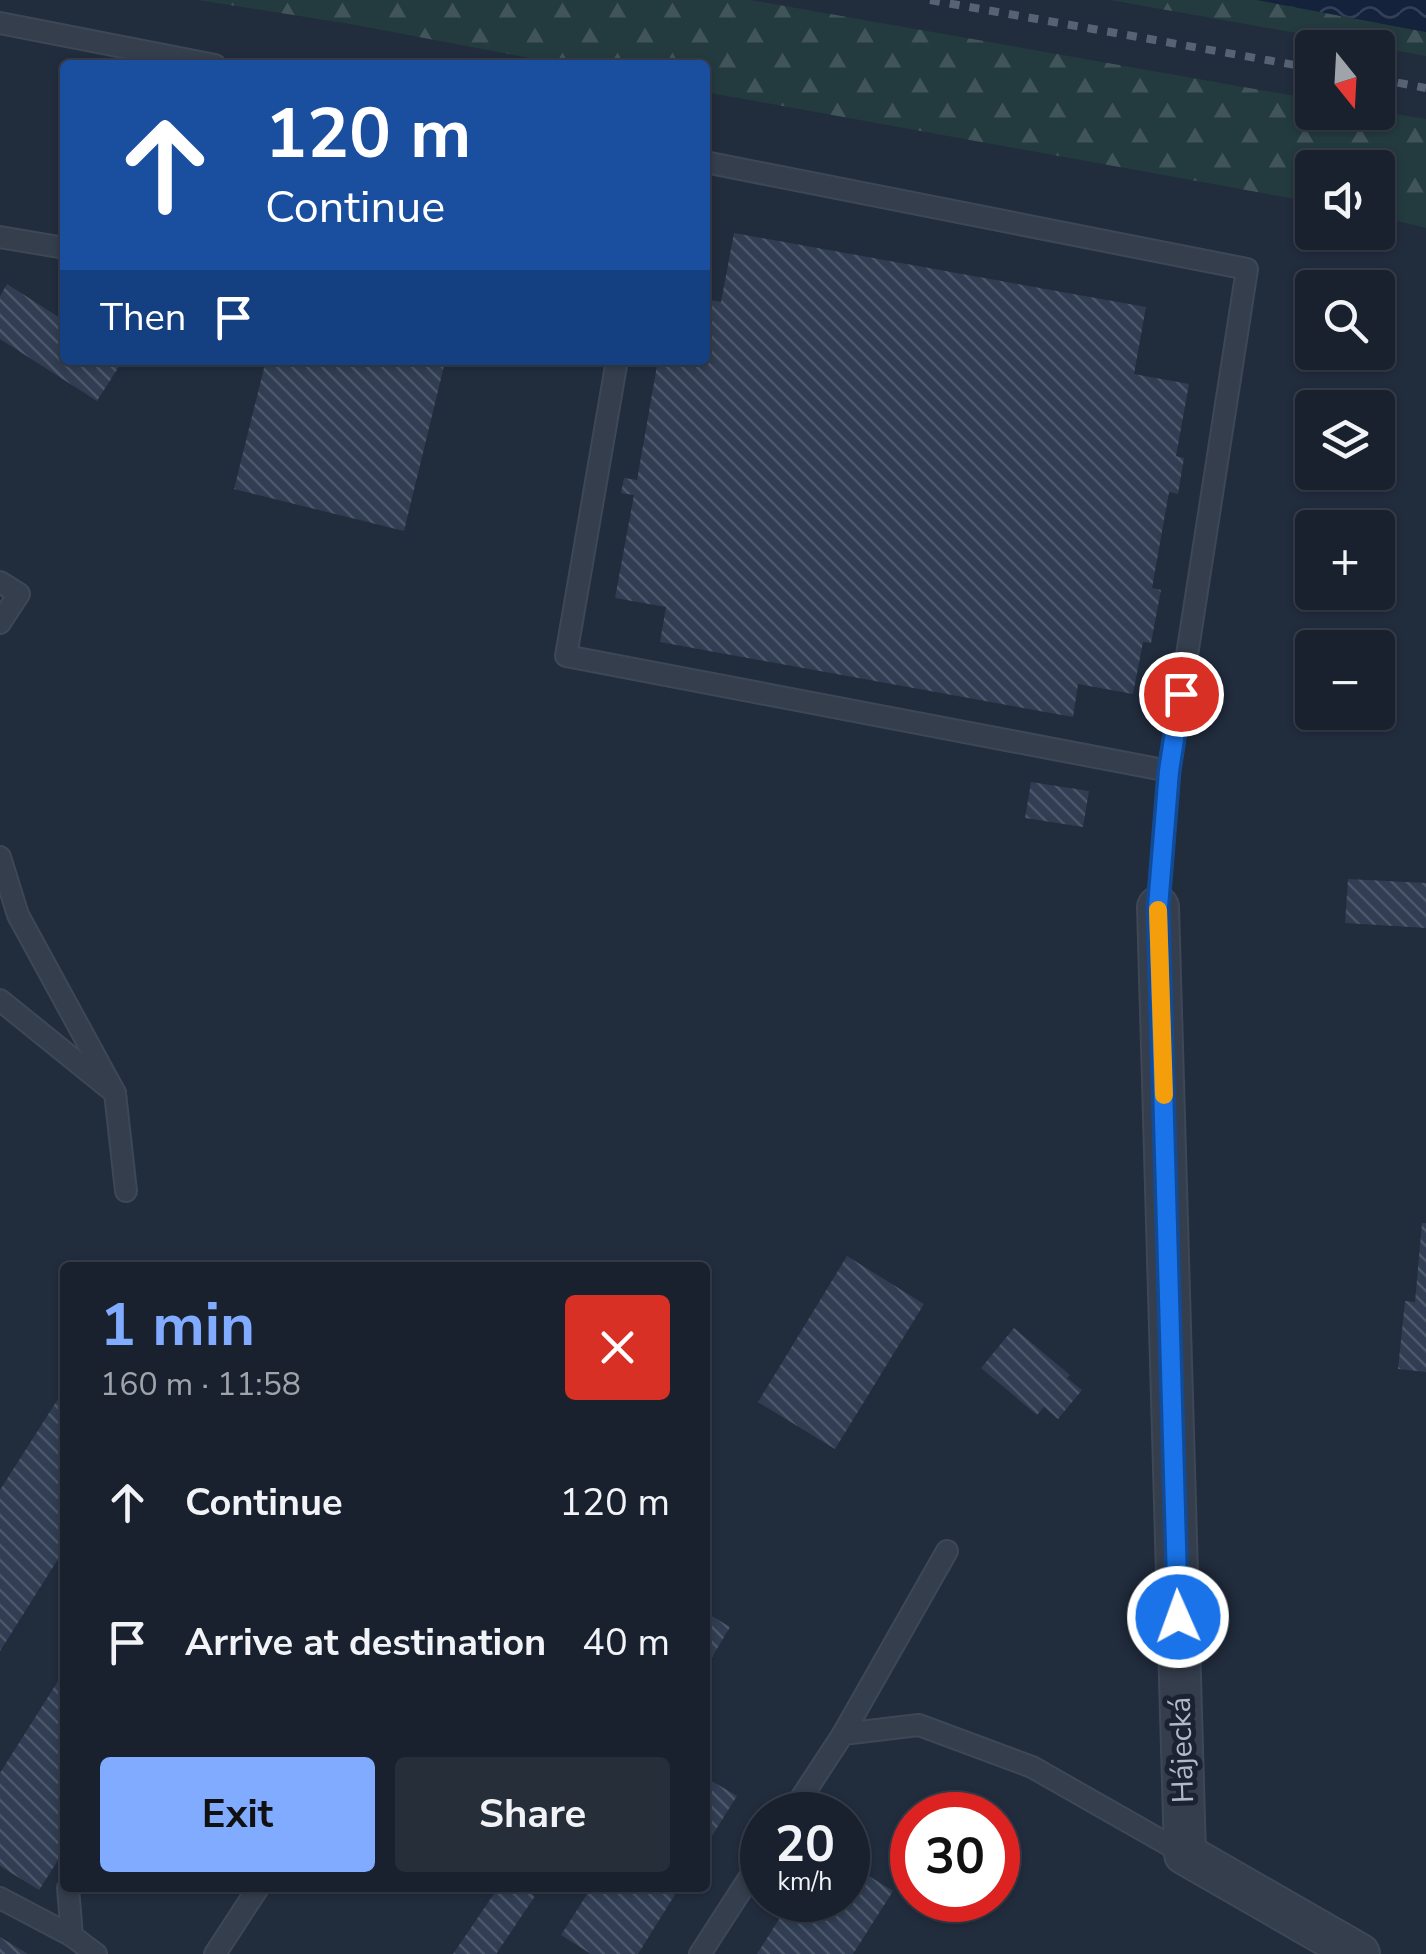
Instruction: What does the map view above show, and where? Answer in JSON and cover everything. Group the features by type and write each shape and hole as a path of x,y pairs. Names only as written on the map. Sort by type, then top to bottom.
{"street":[{"name":"Hájecká","path":"1158,907 1185,1854"},
{"path":"1185,1854 1358,1954"}],"lane":[{"path":"0,23 189,60"},
{"path":"710,163 1248,269 1169,771 1158,907"},
{"path":"0,237 60,247"},
{"path":"616,365 566,656 1169,771"},
{"path":"0,582 18,594 0,623"},
{"path":"0,857 18,915 115,1093 126,1191"},
{"path":"0,1000 115,1093"},
{"path":"805,1792 843,1734 947,1551"},
{"path":"843,1734 919,1725 1032,1766 1185,1854"},
{"path":"68,1892 72,1936"},
{"path":"215,1954 255,1892"},
{"path":"700,1954 740,1892"},
{"path":"0,1898 72,1936 96,1954"}],"green space":[{"path":"198,0 751,0 1295,96 1295,130 1395,130 1395,114 1426,119 1426,228 1395,220 1395,150 1295,150 1295,199 710,93 710,60 540,60"},
{"path":"1110,0 1257,0 1426,32 1426,56 1395,51 1395,30 1295,33"}],"water":[{"path":"1257,0 1426,0 1426,32"}],"building":[{"path":"734,233 1146,307 1134,374 1189,384 1176,456 1184,458 1178,494 1169,492 1152,588 1161,590 1151,643 1143,642 1133,694 1078,684 1073,717 660,642 666,607 615,598 634,495 621,493 624,478 637,480 657,365 710,365 710,300 721,302"},
{"path":"7,284 60,318 60,365 120,365 97,401 0,339 0,296"},
{"path":"265,365 444,365 404,531 234,489"},
{"path":"1031,782 1089,791 1083,827 1025,818"},
{"path":"1348,879 1426,883 1426,928 1345,923"},
{"path":"1422,1223 1426,1223 1426,1372 1398,1369 1405,1301 1415,1302"},
{"path":"847,1256 924,1304 835,1449 758,1402"},
{"path":"1014,1328 1082,1390 1058,1419 1044,1407 1037,1415 981,1368"},
{"path":"60,1396 60,1556 0,1651 0,1490"},
{"path":"710,1615 730,1627 710,1661"},
{"path":"60,1678 60,1857 39,1890 0,1866 0,1773"},
{"path":"710,1780 737,1796 710,1839"},
{"path":"870,1877 890,1889 890,1896 853,1954 757,1954 777,1922 870,1922"},
{"path":"495,1892 529,1892 535,1896 496,1954 453,1954"},
{"path":"588,1892 677,1892 638,1954 591,1954 561,1935"},
{"path":"0,1937 28,1954 0,1954"}],"railway":[{"path":"930,0 1295,65"},
{"path":"1395,82 1426,88"}],"slow traffic":[{"path":"1158,910 1164,1095"}],"route":[{"path":"1178,1617 1158,907 1169,771 1181,694"}]}
